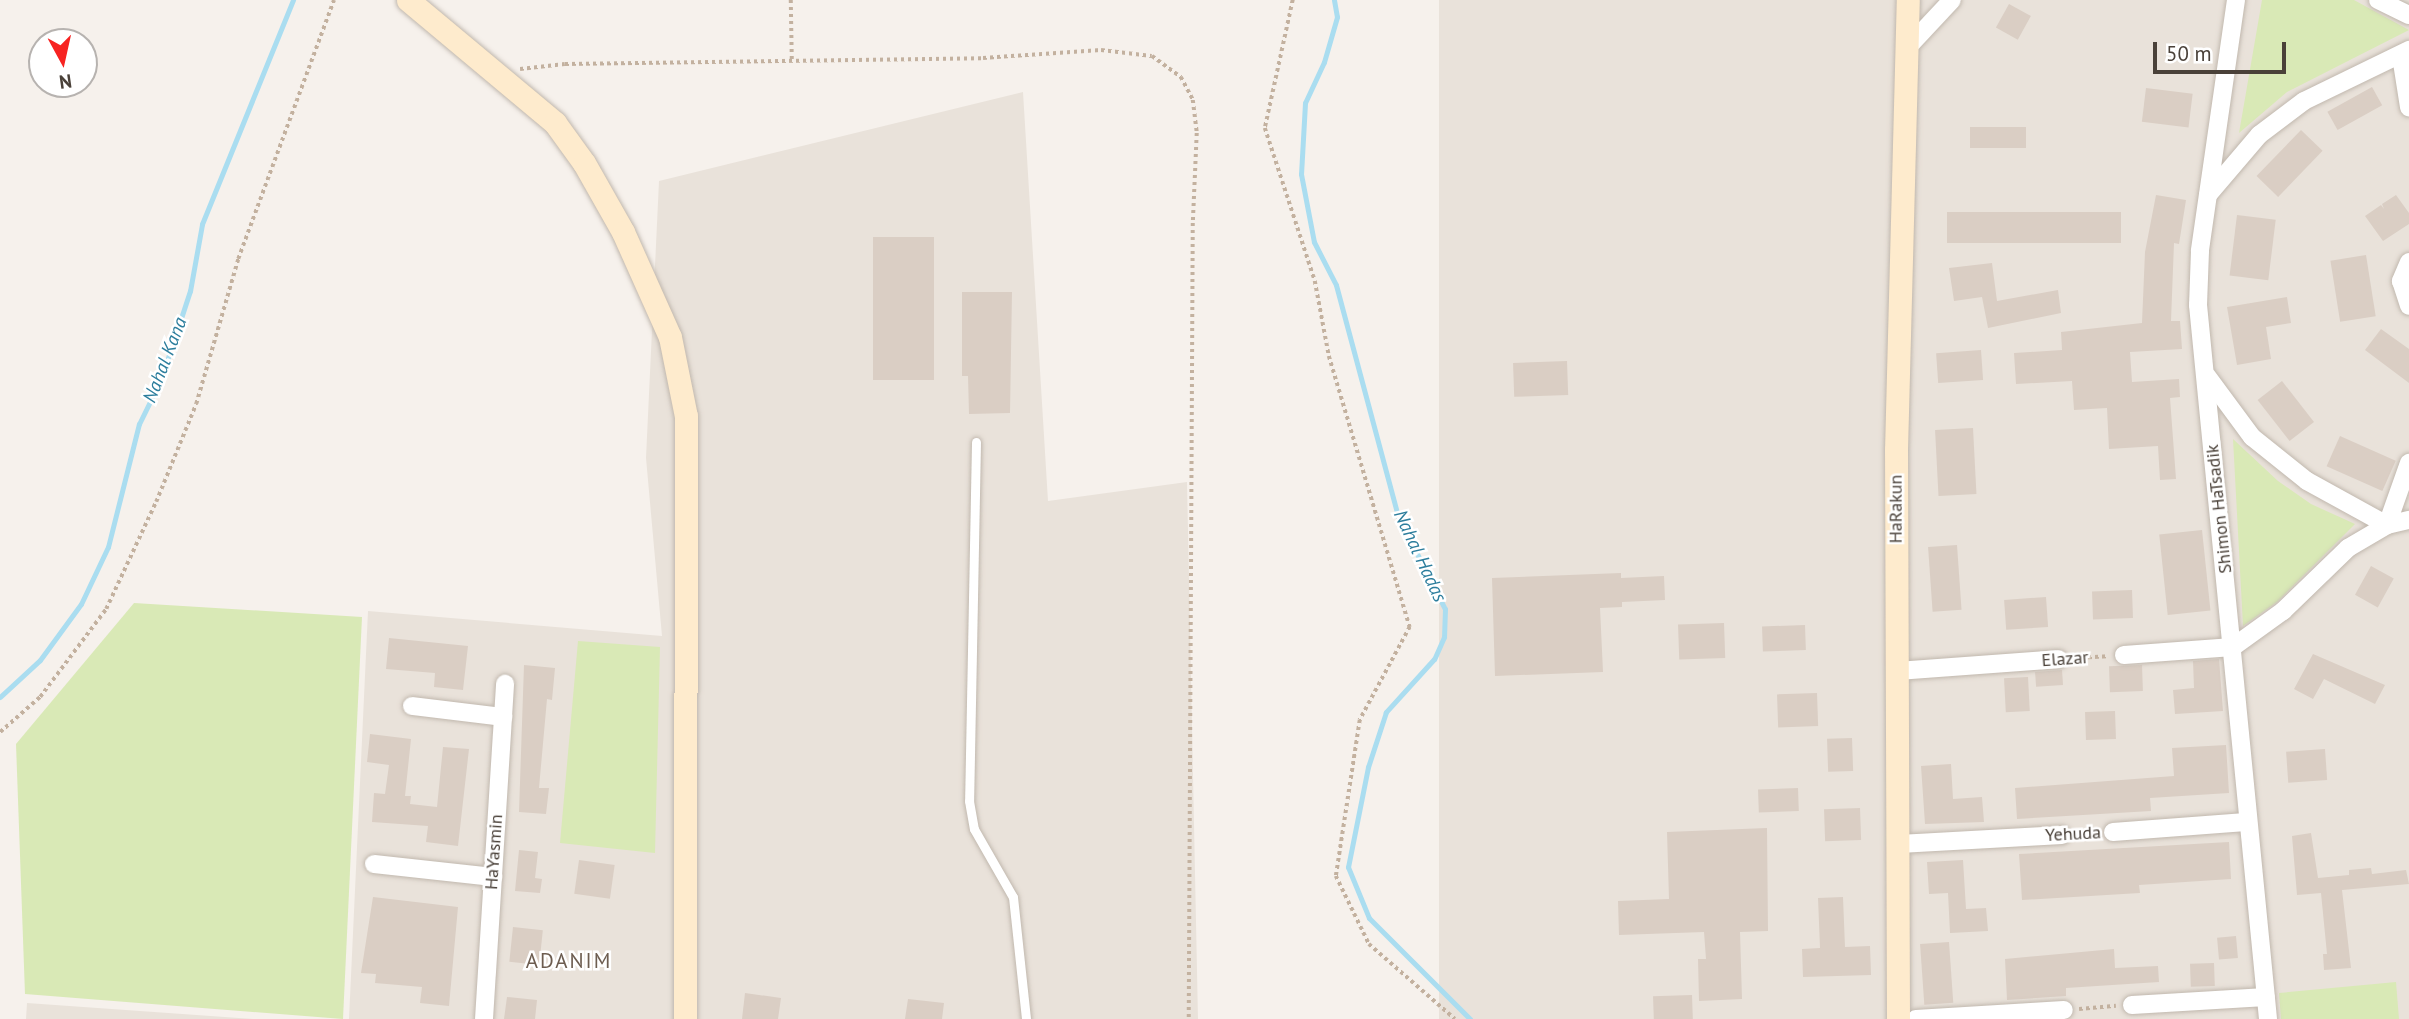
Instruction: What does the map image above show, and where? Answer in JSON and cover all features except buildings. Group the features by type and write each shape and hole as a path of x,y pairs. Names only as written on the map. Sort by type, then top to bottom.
{"street":[{"path":"408,0 498,72 555,123 584,163 623,232 670,337 686,416 685,1019"},
{"name":"HaRakun","path":"1898,1019 1896,450 1908,0"},
{"path":"1908,47 1952,0"},
{"name":"Shimon HaTsadik","path":"2236,0 2208,195 2198,305 2233,647 2246,822 2268,1019"},
{"path":"2378,0 2409,15"},
{"path":"2208,195 2259,135 2304,101 2405,53 2409,107"},
{"path":"2409,262 2401,281 2409,306"},
{"path":"2206,375 2252,437 2307,481 2387,525"},
{"path":"2387,525 2409,463"},
{"path":"2124,654 2233,647 2283,611 2348,548 2387,525 2409,520"},
{"name":"Elazar","path":"1896,671 2059,659"},
{"name":"HaYasmin","path":"484,1019 505,684"},
{"path":"412,706 503,717"},
{"name":"Yehuda","path":"2113,832 2246,822"},
{"name":"Yehuda","path":"1899,844 2062,835"},
{"path":"374,864 493,877"},
{"path":"2132,1006 2266,997"},
{"path":"1916,1019 2064,1010"}],"lane":[{"path":"976,442 969,801 979,841 1013,897 1026,1019"}],"path":[{"path":"0,732 40,697 106,609 150,514 196,404 238,259 334,0"},
{"path":"791,0 792,60"},
{"path":"1293,0 1265,128 1315,281 1329,356 1410,627 1360,720 1336,876 1369,944 1455,1019"},
{"path":"498,72 565,64 1136,51 1169,65 1193,100 1197,133 1193,223 1189,1019"},
{"name":"Elazar","path":"2059,659 2124,654"},
{"name":"Yehuda","path":"2062,835 2113,832"},
{"path":"2064,1010 2132,1006"}],"shaded area":[{"path":"1439,0 2409,0 2409,1019 1439,1019"},
{"name":"ADANIM","path":"1023,92 1048,501 1187,482 1198,1019 349,1019 368,611 662,636 646,458 659,181"},
{"path":"27,1003 253,1019 26,1019"}],"green space":[{"path":"2262,0 2354,0 2409,30 2287,92 2239,133"},
{"path":"2233,439 2278,481 2311,504 2355,524 2277,602 2243,626"},
{"path":"134,603 362,617 343,1019 25,994 16,744"},
{"path":"578,641 660,647 655,853 560,843"},
{"path":"2396,982 2399,1019 2281,1019 2279,993"}],"waterway":[{"name":"Nahal Kana","path":"0,697 40,660 81,604 108,547 139,424 161,379 190,291 202,224 293,0"},
{"name":"Nahal Hadas","path":"1334,0 1337,17 1324,62 1305,103 1301,174 1314,242 1336,285 1398,516 1445,609 1444,637 1434,659 1386,712 1368,767 1348,867 1369,918 1470,1019"}],"district":[{"name":"ADANIM","path":"569,961"}]}
